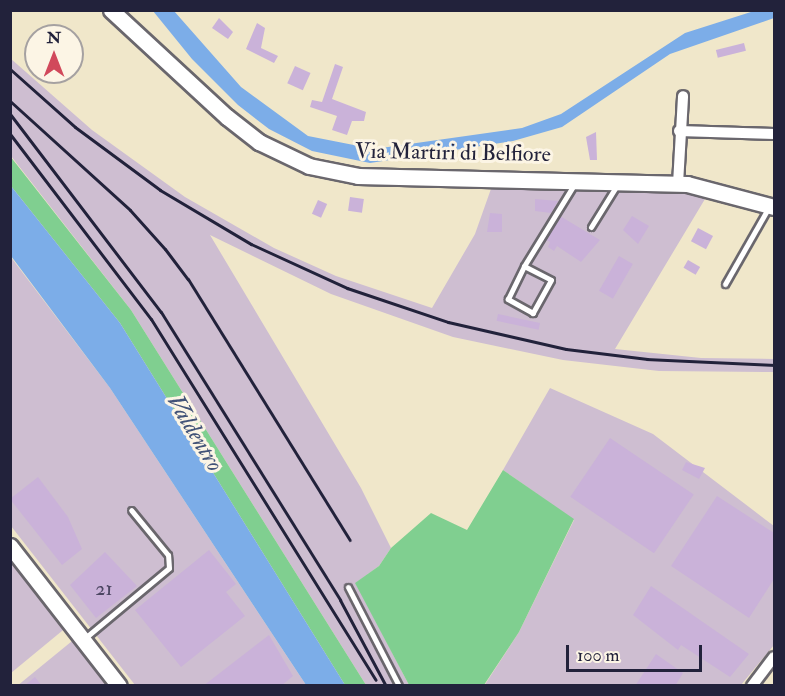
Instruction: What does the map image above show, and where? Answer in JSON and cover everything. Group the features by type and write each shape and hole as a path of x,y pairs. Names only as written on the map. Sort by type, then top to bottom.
{"street":[{"name":"Via Martiri di Belfiore","path":"111,10 235,123 260,142 309,165 358,176 577,179 678,184 722,191 772,207"},
{"path":"678,184 683,96"},
{"path":"680,131 774,134"},
{"path":"10,546 119,686"},
{"path":"752,686 774,657"}],"lane":[{"path":"524,266 551,280 533,313 508,299 524,266 577,179"},
{"path":"591,227 619,181"},
{"path":"725,284 772,207"},
{"path":"83,639 169,568 168,555 131,510"},
{"path":"348,587 399,686"}],"shaded area":[{"path":"10,58 24,70 24,84 40,84 92,130 185,197 274,248 336,276 432,308 475,234 492,186 708,194 615,349 701,358 774,359 774,372 659,371 563,360 453,337 331,294 210,235 361,488 391,548 379,566 356,583 409,685 366,685 131,310 11,156"},
{"path":"10,256 110,388 306,685 135,685 11,526"},
{"path":"550,388 653,434 774,526 774,645 741,685 484,686 519,632 574,520 503,470"},
{"path":"10,552 68,626 11,673 10,673"},
{"path":"77,637 115,686 17,686"}],"green space":[{"path":"10,156 131,310 366,685 345,685 120,323 11,186"},
{"path":"503,470 574,519 519,632 484,685 409,685 355,583 379,566 391,548 431,513 467,530"}],"water":[{"path":"153,11 174,11 241,87 308,136 374,149 522,128 561,114 685,33 754,11 774,11 774,18 670,54 562,127 513,141 370,163 312,151 269,129 238,105 192,59"},
{"path":"11,186 120,323 345,685 306,685 110,388 11,256"}],"building":[{"path":"219,18 233,32 228,39 212,28"},
{"path":"257,23 265,28 261,48 278,56 274,63 246,49"},
{"path":"744,43 746,51 718,58 716,50"},
{"path":"335,64 343,67 332,99 366,112 364,121 352,121 347,135 332,130 337,116 310,107 312,100 322,102"},
{"path":"295,66 311,73 303,90 287,83"},
{"path":"596,132 597,160 590,160 586,137"},
{"path":"350,197 364,199 362,213 348,211"},
{"path":"535,199 558,201 551,213 535,211"},
{"path":"318,200 327,204 321,218 312,214"},
{"path":"490,213 502,214 502,232 487,232"},
{"path":"560,216 600,240 581,262 557,246 554,251 548,247 550,242 546,240"},
{"path":"632,216 649,226 638,244 623,230"},
{"path":"698,228 713,236 706,249 691,241"},
{"path":"619,256 633,264 613,299 599,291"},
{"path":"688,260 700,267 696,275 684,268"},
{"path":"498,314 540,323 539,330 497,321"},
{"path":"610,438 694,494 654,553 570,497"},
{"path":"686,462 705,468 699,479 682,470"},
{"path":"38,477 68,517 82,549 62,565 10,499"},
{"path":"717,496 774,533 774,579 749,618 671,566"},
{"path":"209,550 236,584 226,592 245,616 181,667 135,610"},
{"path":"105,552 137,586 96,618 70,585"},
{"path":"651,586 749,654 730,677 681,645 678,650 633,615"},
{"path":"269,635 293,676 281,686 203,686"},
{"path":"656,654 683,673 675,686 635,686"},
{"path":"35,677 42,686 24,686"}],"railway":[{"path":"10,69 75,127 160,190 251,244 347,288 448,322 566,349 647,359 774,365"},
{"path":"10,101 130,210 165,249 188,279 350,540"},
{"path":"10,114 161,312 340,600 386,686"},
{"path":"10,134 151,319 376,680"}],"water label":[{"name":"Valdentro","path":"195,433"}]}
